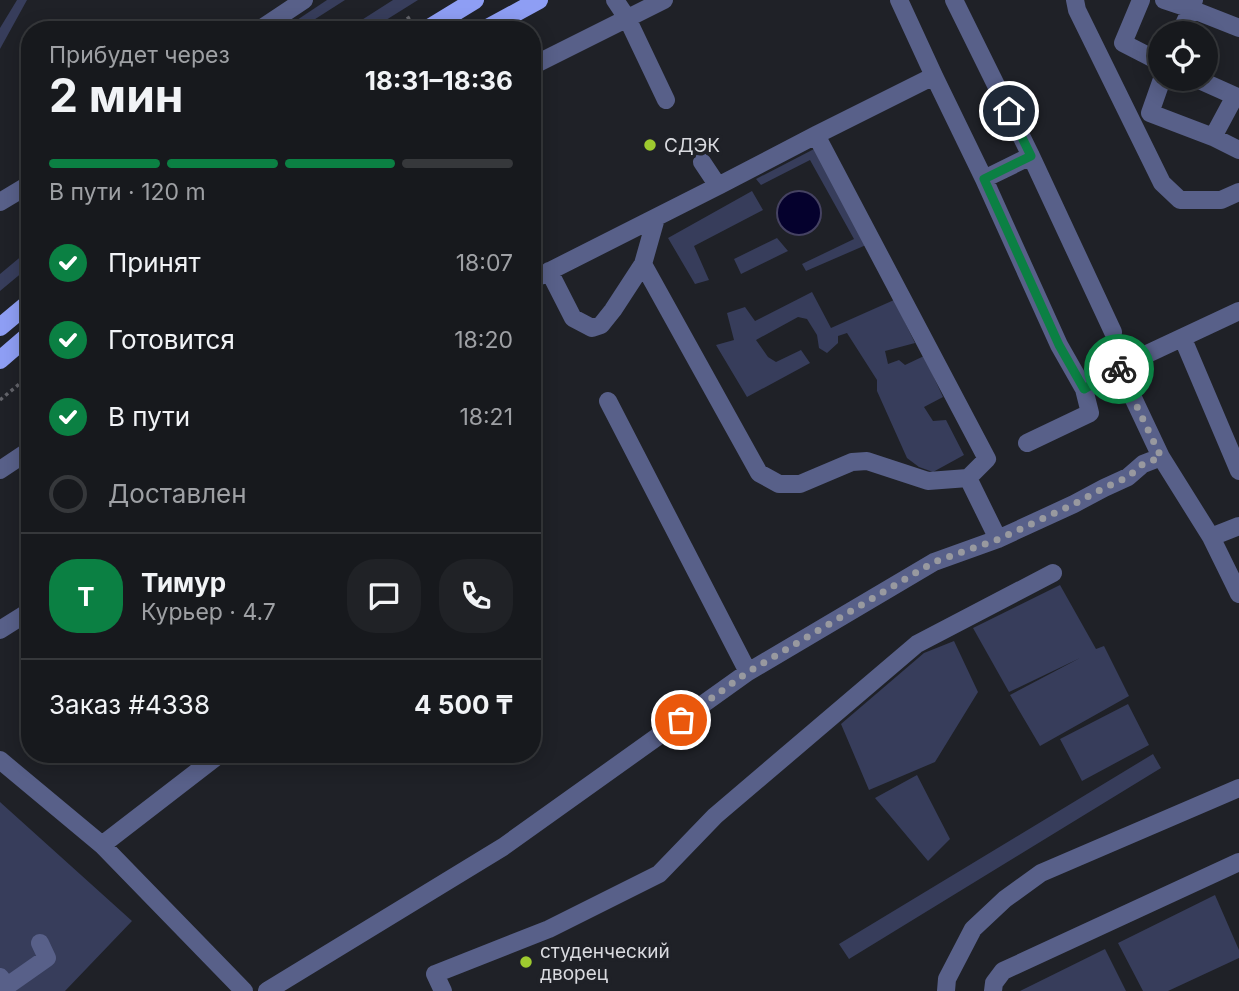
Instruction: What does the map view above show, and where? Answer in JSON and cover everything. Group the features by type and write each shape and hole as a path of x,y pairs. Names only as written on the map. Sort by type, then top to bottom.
{"main road":[{"path":"441,21 475,0"},
{"path":"500,21 538,0"},
{"path":"0,327 21,310"},
{"path":"0,359 21,342"}],"street":[{"path":"272,21 304,0"},
{"path":"615,0 627,18 666,100"},
{"path":"541,61 664,0"},
{"path":"899,0 1059,345 1084,389 1090,413 1027,443"},
{"path":"954,0 1113,332"},
{"path":"1075,0 1162,183 1180,200 1221,200 1239,192"},
{"path":"1141,0 1123,43 1148,56"},
{"path":"1164,0 1192,5 1239,28"},
{"path":"541,275 934,76"},
{"path":"1213,136 1238,93 1218,86"},
{"path":"1158,91 1150,113 1213,136 1239,150"},
{"path":"643,264 759,473 779,484 800,484 852,461 867,461 928,481 968,478 987,459 816,135"},
{"path":"984,179 1031,156"},
{"path":"702,162 718,186"},
{"path":"0,202 21,189"},
{"path":"549,271 573,318 592,328 601,325 643,264 656,218"},
{"path":"1084,389 1239,310"},
{"path":"1183,339 1239,471"},
{"path":"1119,369 1161,457 1211,537 1239,594"},
{"path":"608,401 748,672"},
{"path":"0,470 21,456"},
{"path":"267,991 503,847 748,672 934,562 999,539 1128,477 1143,464 1161,457"},
{"path":"968,478 999,539"},
{"path":"1211,537 1239,526"},
{"path":"443,991 435,974 550,929 659,874 715,816 917,644 1053,573"},
{"path":"0,630 21,617"},
{"path":"0,760 102,845 244,991"},
{"path":"102,845 208,763"},
{"path":"946,991 947,979 974,929 1005,899 1041,873 1239,788"},
{"path":"993,991 994,983 1003,971 1239,862"},
{"path":"0,977 7,986 47,958 40,943"}],"path":[{"path":"0,400 21,382"}],"shaded area":[{"path":"17,0 27,0 0,49 0,28"},
{"path":"327,0 345,0 312,21 296,21"},
{"path":"393,0 418,0 384,21 360,21"},
{"path":"816,148 866,245 806,271 802,264 854,239 810,160 761,185 756,179"},
{"path":"752,191 763,210 694,246 709,280 695,284 668,238"},
{"path":"799,191 808,192 815,197 820,204 820,222 815,229 808,234 799,235 790,234 783,229 778,222 777,213 778,204 783,197 790,192"},
{"path":"777,238 788,251 741,274 734,259"},
{"path":"21,256 21,274 0,291 0,274"},
{"path":"812,292 831,328 894,300 915,343 885,351 888,364 899,360 905,365 924,356 943,397 924,407 933,421 946,420 964,455 933,472 919,467 907,458 877,391 877,380 847,333 838,336 838,343 827,353 819,348 817,335 807,319 798,317 756,340 768,357 776,362 801,350 810,363 747,397 716,345 734,340 727,313 745,307 755,321"},
{"path":"1060,585 1096,649 1104,646 1129,696 1040,746 1010,695 1080,658 1009,692 973,628"},
{"path":"954,641 978,692 935,762 869,790 841,724 924,653"},
{"path":"1128,704 1149,745 1082,781 1060,739"},
{"path":"1153,754 1161,768 849,959 839,944"},
{"path":"917,775 950,839 928,861 875,798"},
{"path":"0,802 132,921 65,991 0,991"},
{"path":"1215,895 1239,950 1239,958 1168,991 1143,991 1118,943"},
{"path":"1105,949 1126,991 1020,991"}],"way so far":[{"path":"681,720 748,672 934,562 999,539 1128,477 1143,464 1161,457 1119,369"}],"place":[{"name":"СДЭК","path":"650,145"},
{"name":"студенческий дворец","path":"526,962"}],"route":[{"path":"1009,111 1031,156 984,179 1059,345 1084,389 1119,369"}]}
